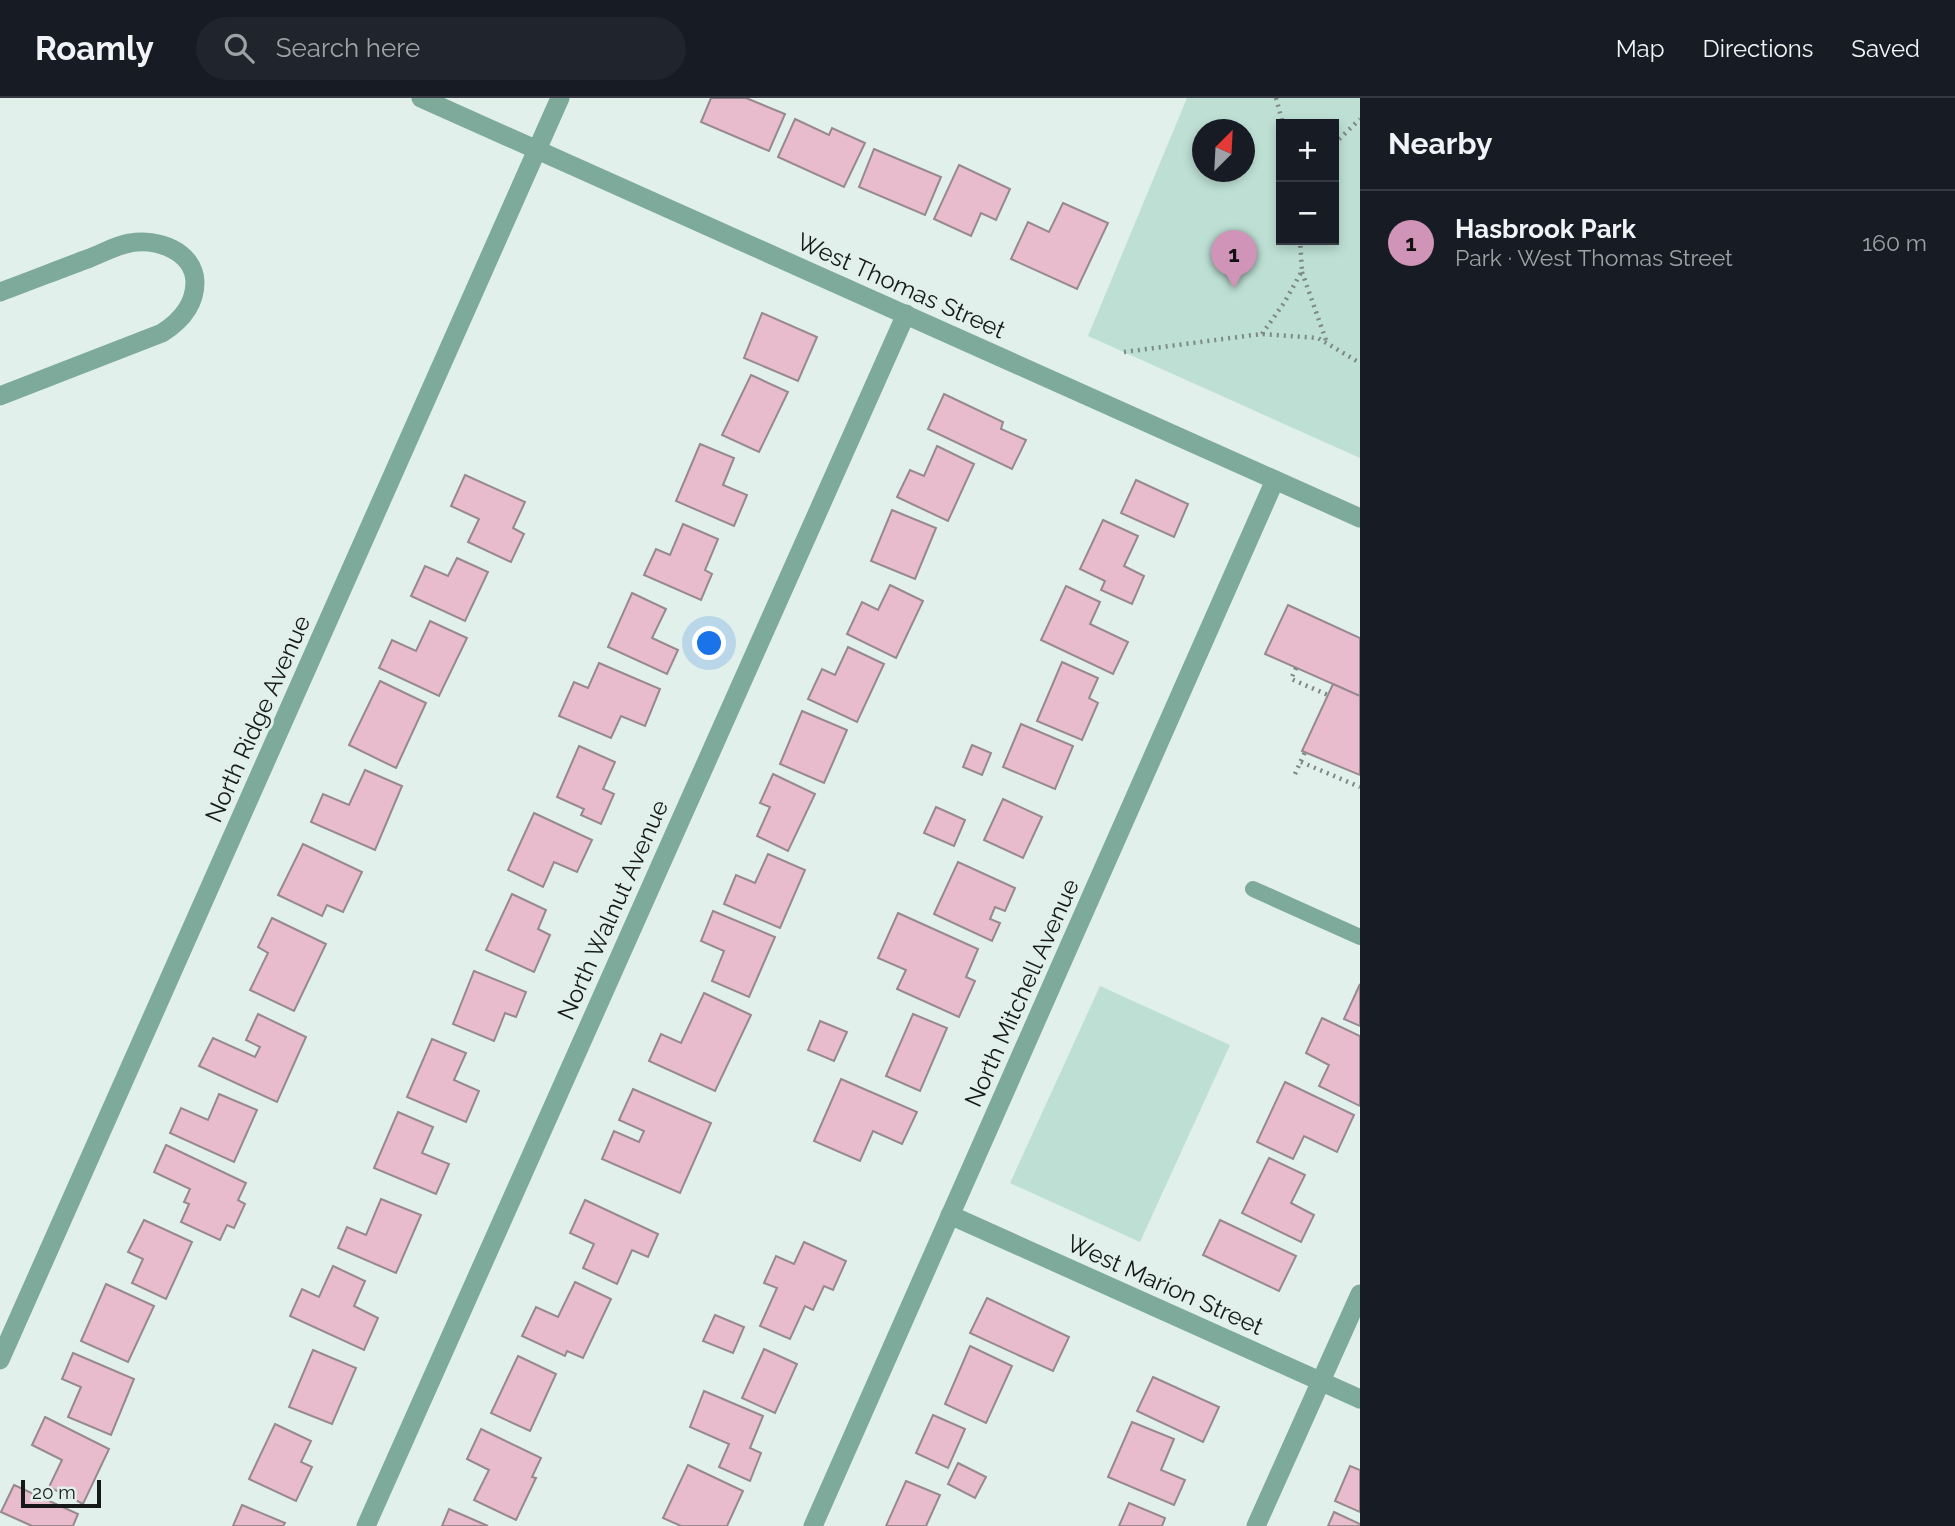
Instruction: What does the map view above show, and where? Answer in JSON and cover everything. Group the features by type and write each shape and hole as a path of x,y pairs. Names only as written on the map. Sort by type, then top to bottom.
{"street":[{"name":"West Thomas Street","path":"421,98 1360,518"},
{"name":"North Ridge Avenue","path":"0,1360 560,98"},
{"path":"0,292 130,243 155,242 179,251 194,273 195,296 174,325 162,333 0,396"},
{"name":"North Walnut Avenue","path":"366,1526 906,314"},
{"name":"North Mitchell Avenue","path":"813,1526 1275,480"},
{"name":"West Marion Street","path":"950,1215 1360,1399"},
{"path":"1256,1526 1360,1294"}],"lane":[{"path":"1253,888 1360,937"}],"path":[{"path":"1276,98 1282,119"},
{"path":"1339,139 1360,120"},
{"path":"1300,245 1302,271 1327,344"},
{"path":"1261,334 1284,303 1302,271"},
{"path":"1124,352 1261,334 1318,338 1360,363"},
{"path":"1296,668 1291,679 1328,695"},
{"path":"1295,774 1305,752"},
{"path":"1301,762 1360,787"}],"green space":[{"path":"1187,98 1360,98 1360,458 1088,336"},
{"path":"1100,986 1230,1045 1140,1242 1010,1183"}],"building":[{"path":"711,98 746,98 785,114 769,151 701,122"},
{"path":"795,119 829,135 832,128 865,143 844,187 778,157"},
{"path":"874,149 941,177 925,215 859,187"},
{"path":"959,165 1010,189 996,220 981,213 971,236 934,219"},
{"path":"1063,203 1108,223 1077,289 1011,259 1028,222 1049,232"},
{"path":"762,313 817,337 798,381 744,358"},
{"path":"751,375 788,392 759,452 722,435"},
{"path":"944,394 1003,422 1001,429 1026,440 1012,469 928,429"},
{"path":"700,444 734,458 723,485 747,495 734,526 676,501"},
{"path":"937,446 974,464 948,521 897,497 910,470 924,476"},
{"path":"465,475 525,502 513,528 524,534 511,562 468,542 479,519 451,506"},
{"path":"1136,480 1188,504 1174,537 1121,513"},
{"path":"892,510 936,528 915,579 871,561"},
{"path":"1103,520 1138,536 1124,566 1144,576 1132,604 1101,590 1105,581 1080,569"},
{"path":"683,524 718,539 705,570 712,574 701,600 644,575 656,549 670,555"},
{"path":"457,558 488,572 465,621 411,596 425,566 448,576"},
{"path":"890,585 923,601 896,658 847,634 862,602 878,610"},
{"path":"1066,586 1100,602 1090,624 1128,642 1113,674 1041,640"},
{"path":"632,593 666,609 652,638 678,650 667,674 608,647"},
{"path":"1288,605 1360,638 1360,696 1265,654"},
{"path":"430,621 467,638 439,696 379,668 392,640 416,651"},
{"path":"848,647 884,664 857,722 808,699 822,669 835,675"},
{"path":"1062,662 1098,678 1089,698 1098,703 1082,740 1037,721"},
{"path":"599,663 660,689 645,726 621,716 611,738 559,716 574,682 588,688"},
{"path":"380,681 426,703 396,768 349,745"},
{"path":"1333,684 1360,696 1360,775 1302,751"},
{"path":"802,711 847,730 824,783 780,764"},
{"path":"1021,724 1073,746 1055,789 1003,767"},
{"path":"972,745 991,753 982,775 963,767"},
{"path":"579,746 615,762 603,789 614,794 601,824 581,815 584,809 557,797"},
{"path":"365,770 402,786 375,850 311,822 323,794 349,805"},
{"path":"773,774 815,794 788,851 757,836 770,807 760,803"},
{"path":"1003,799 1042,817 1023,858 984,840"},
{"path":"936,807 965,820 954,846 924,833"},
{"path":"534,813 592,840 577,872 554,862 543,887 508,870"},
{"path":"303,844 362,872 343,912 327,905 322,916 278,895"},
{"path":"768,854 805,870 780,928 724,904 736,875 755,883"},
{"path":"958,862 1015,888 1005,911 995,907 990,919 1000,923 992,941 934,914"},
{"path":"512,894 546,910 538,929 550,935 534,972 486,950"},
{"path":"713,911 775,937 749,997 712,981 724,951 701,941"},
{"path":"898,913 978,949 966,977 975,981 959,1017 897,989 906,970 878,958"},
{"path":"272,918 326,944 294,1011 250,990 268,953 258,947"},
{"path":"474,971 526,992 516,1017 505,1013 494,1041 453,1024"},
{"path":"1360,984 1360,1026 1344,1019"},
{"path":"704,993 751,1015 715,1091 649,1061 661,1034 681,1043"},
{"path":"258,1014 306,1037 277,1102 199,1066 213,1038 255,1057 260,1047 246,1040"},
{"path":"913,1014 947,1028 920,1091 886,1076"},
{"path":"1322,1018 1360,1036 1360,1106 1319,1086 1329,1065 1306,1053"},
{"path":"820,1021 847,1032 834,1061 808,1050"},
{"path":"432,1039 466,1053 454,1080 479,1091 466,1122 407,1097"},
{"path":"841,1079 917,1112 902,1144 873,1131 860,1161 814,1141"},
{"path":"1285,1082 1354,1115 1337,1152 1304,1136 1293,1159 1257,1142"},
{"path":"633,1089 711,1123 680,1193 602,1159 614,1131 639,1142 644,1131 619,1120"},
{"path":"219,1094 257,1110 234,1162 170,1133 181,1108 208,1120"},
{"path":"398,1112 433,1127 422,1153 449,1164 436,1194 374,1168"},
{"path":"166,1145 246,1183 238,1200 245,1204 234,1228 227,1225 220,1240 181,1222 189,1204 184,1202 190,1189 154,1172"},
{"path":"1269,1158 1305,1175 1291,1203 1314,1215 1301,1242 1242,1213"},
{"path":"381,1199 421,1215 396,1273 338,1248 347,1227 366,1235"},
{"path":"585,1200 658,1234 648,1257 632,1250 617,1284 583,1268 594,1244 570,1233"},
{"path":"144,1220 192,1242 166,1299 132,1283 143,1259 128,1252"},
{"path":"1220,1220 1296,1256 1279,1291 1203,1255"},
{"path":"804,1242 846,1261 833,1290 824,1286 813,1310 805,1306 790,1339 760,1326 777,1288 764,1283 776,1256 794,1264"},
{"path":"333,1266 365,1281 354,1306 378,1318 364,1350 290,1316 302,1289 319,1297"},
{"path":"575,1282 611,1299 583,1358 567,1351 565,1356 522,1336 536,1307 558,1317"},
{"path":"106,1284 154,1306 128,1362 81,1341"},
{"path":"987,1298 1069,1337 1053,1371 970,1333"},
{"path":"715,1315 744,1327 733,1353 703,1341"},
{"path":"970,1346 1012,1366 986,1423 945,1404"},
{"path":"764,1349 797,1364 775,1413 742,1398"},
{"path":"313,1350 356,1368 332,1424 289,1407"},
{"path":"73,1353 134,1379 111,1435 68,1417 81,1387 62,1379"},
{"path":"518,1356 556,1374 530,1431 491,1413"},
{"path":"1153,1377 1219,1407 1203,1442 1137,1411"},
{"path":"704,1391 763,1416 750,1448 761,1453 750,1481 719,1467 729,1444 690,1427"},
{"path":"933,1415 965,1429 948,1468 916,1453"},
{"path":"45,1417 109,1449 83,1504 49,1487 62,1460 32,1445"},
{"path":"1132,1422 1174,1439 1161,1470 1185,1480 1174,1505 1108,1477"},
{"path":"275,1424 311,1441 301,1462 312,1467 296,1501 249,1479"},
{"path":"481,1429 541,1458 532,1477 536,1478 516,1520 474,1500 489,1470 467,1459"},
{"path":"958,1463 986,1477 975,1498 948,1484"},
{"path":"688,1465 743,1491 727,1526 681,1526 663,1518"},
{"path":"1350,1466 1360,1470 1360,1512 1335,1501"},
{"path":"906,1481 940,1495 926,1526 886,1526"},
{"path":"14,1485 78,1514 73,1526 32,1526 1,1512"},
{"path":"1129,1503 1165,1518 1162,1526 1119,1526"},
{"path":"242,1505 285,1523 283,1526 233,1526"},
{"path":"449,1509 488,1526 442,1526"},
{"path":"1334,1512 1360,1524 1360,1526 1328,1526"}],"place":[{"name":"Hasbrook Park","path":"1234,288"}]}
